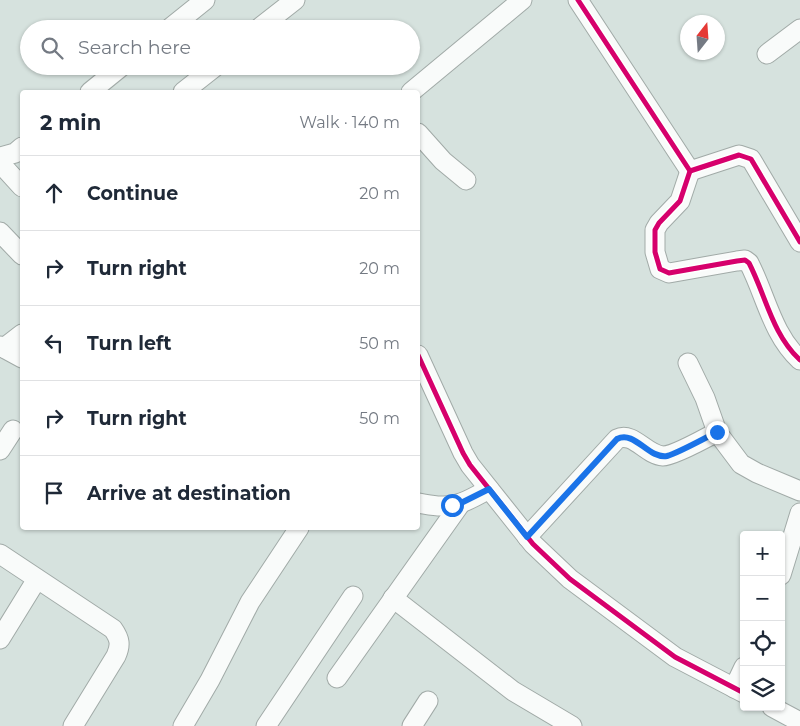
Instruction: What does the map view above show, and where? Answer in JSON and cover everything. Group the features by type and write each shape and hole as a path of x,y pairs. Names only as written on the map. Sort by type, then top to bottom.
{"street":[{"path":"180,20 205,0"},
{"path":"269,20 295,0"},
{"path":"413,90 522,0"},
{"path":"578,0 690,171"},
{"path":"767,54 800,29"},
{"path":"92,90 111,75"},
{"path":"186,90 205,75"},
{"path":"420,135 442,161 466,180"},
{"path":"0,157 20,148"},
{"path":"690,171 739,155 751,159 800,242"},
{"path":"0,163 20,185"},
{"path":"690,171 680,201 655,230 655,252 660,269 669,273 745,260 749,263 778,332 789,349 800,360"},
{"path":"0,232 20,253"},
{"path":"20,335 2,347 20,357"},
{"path":"420,359 470,465 527,537 570,579 675,657 739,690"},
{"path":"688,363 705,398 717,432 741,464 757,473 800,491"},
{"path":"0,450 13,430"},
{"path":"527,537 617,439 622,437 629,438 653,453 667,456 717,432"},
{"path":"420,503 442,506 461,503 489,489"},
{"path":"337,678 461,503"},
{"path":"785,562 800,513"},
{"path":"183,726 210,680 250,602 297,530"},
{"path":"0,554 113,629 119,638 120,647 116,656 73,726"},
{"path":"0,639 37,579"},
{"path":"266,726 353,596"},
{"path":"394,598 513,691 572,726"},
{"path":"412,726 428,701"},
{"path":"779,711 800,722"}],"cycle path":[{"path":"578,0 690,171 739,155 751,159 800,242"},
{"path":"690,171 680,201 659,223 655,230 655,252 660,269 669,273 745,260 749,263 776,327 790,350 800,360"},
{"path":"420,359 470,465 533,544 570,579 675,657 740,691"}],"route":[{"path":"452,505 461,503 489,489 527,537 617,439 622,437 629,438 653,453 667,456 717,432"}]}
